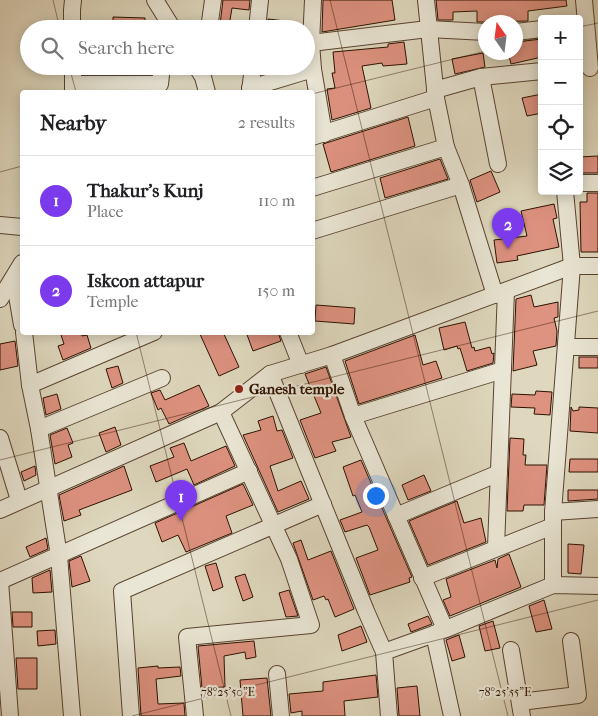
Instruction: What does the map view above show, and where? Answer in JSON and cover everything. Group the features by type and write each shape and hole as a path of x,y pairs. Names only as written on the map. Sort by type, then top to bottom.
{"street":[{"path":"73,20 74,0"},
{"path":"155,0 165,20"},
{"path":"210,20 213,0"},
{"path":"257,20 260,0"},
{"path":"312,20 313,0"},
{"path":"426,0 435,94 446,147 500,293 503,370 496,547"},
{"path":"584,0 583,24 589,68"},
{"path":"315,43 428,29 478,32"},
{"path":"523,31 538,29"},
{"path":"315,102 318,135 481,77 538,71"},
{"path":"73,75 73,88 160,84 161,75"},
{"path":"251,75 250,90 292,75"},
{"path":"313,75 314,90"},
{"path":"481,77 498,164"},
{"path":"315,187 446,147"},
{"path":"583,184 598,183"},
{"path":"315,230 461,185"},
{"path":"553,585 553,519 572,266 566,195"},
{"path":"0,225 20,227"},
{"path":"0,510 221,412 270,374 332,355 572,266 598,266"},
{"path":"0,299 20,267"},
{"path":"14,278 20,313"},
{"path":"24,335 30,386 39,429 59,556 72,716"},
{"path":"30,386 147,335"},
{"path":"289,335 301,365"},
{"path":"566,347 598,347"},
{"path":"332,355 353,416 422,578 439,632 452,716"},
{"path":"353,416 503,370"},
{"path":"270,374 384,652 389,716"},
{"path":"39,429 162,378"},
{"path":"195,716 187,637 311,626 289,559 221,412"},
{"path":"0,438 19,500"},
{"path":"10,716 0,581 249,471"},
{"path":"396,516 498,473"},
{"path":"132,716 122,591 323,504"},
{"path":"422,578 496,547 553,519 598,509"},
{"path":"384,652 439,632 553,585 598,586"},
{"path":"511,650 521,709 578,695 571,641"},
{"path":"276,674 280,716"}],"building":[{"path":"223,0 250,0 249,10 232,8 230,20 221,20"},
{"path":"323,0 392,0 395,20 322,32"},
{"path":"436,0 566,0 567,6 528,11 528,21 523,21 523,15 478,15 477,22 477,11 453,12 453,20 438,20"},
{"path":"113,17 145,18 145,20 113,20"},
{"path":"538,39 538,58 511,64 510,60 523,60 523,41"},
{"path":"404,42 407,64 383,66 382,63 362,66 371,108 332,120 327,89 335,88 332,73 335,73 333,52 388,47 388,44"},
{"path":"478,54 478,60 484,60 485,67 455,74 452,59"},
{"path":"538,95 538,114 527,116 522,98"},
{"path":"408,117 415,146 331,172 323,144"},
{"path":"598,156 598,173 583,173 583,157"},
{"path":"440,159 448,179 385,198 380,178"},
{"path":"491,171 500,192 477,202 470,180"},
{"path":"587,193 598,193 598,252 581,252 580,202 587,202"},
{"path":"554,204 557,218 553,219 559,247 517,256 518,260 497,263 494,240 527,236 521,211"},
{"path":"531,295 534,307 558,302 558,317 554,318 557,331 556,346 533,351 537,365 513,371 516,299"},
{"path":"316,305 355,308 354,324 315,321"},
{"path":"465,322 472,348 474,347 475,351 490,347 492,354 494,353 493,363 467,371 460,348 458,349 457,346 444,350 439,328"},
{"path":"61,335 87,335 91,348 63,360 58,346 64,344"},
{"path":"200,335 224,335 239,367 219,376"},
{"path":"247,335 279,335 281,341 253,351"},
{"path":"415,335 423,365 436,361 442,378 359,404 345,361"},
{"path":"15,341 18,366 0,370 0,344"},
{"path":"579,357 598,357 598,368 579,368"},
{"path":"118,366 123,383 112,388 106,369"},
{"path":"326,367 351,437 332,442 336,451 315,458 300,420 321,413 305,374"},
{"path":"199,385 209,406 169,424 161,408 158,410 151,393 160,390 165,400"},
{"path":"536,391 552,392 550,415 534,414 535,408 511,407 512,394 535,395"},
{"path":"57,394 61,409 46,415 43,398"},
{"path":"571,407 573,411 579,410 579,407 598,408 598,433 570,431"},
{"path":"273,416 277,431 282,430 293,458 270,466 278,491 301,481 309,499 278,512 243,435 261,430 258,421"},
{"path":"115,427 121,445 106,452 99,433"},
{"path":"67,428 73,443 68,445 72,457 55,464 50,435"},
{"path":"510,438 524,439 523,455 526,455 525,465 547,465 544,505 524,505 523,511 507,511"},
{"path":"184,443 191,461 226,446 235,466 194,485 187,469 156,482 150,466 174,457 170,448"},
{"path":"570,459 598,459 598,472 569,472"},
{"path":"361,460 412,577 409,578 410,582 370,595 356,558 378,550 369,527 367,525 345,532 340,520 362,512 355,495 353,496 343,467"},
{"path":"35,466 36,475 24,481 21,472"},
{"path":"124,466 132,490 79,510 81,515 64,521 59,495"},
{"path":"424,475 431,491 408,500 402,485"},
{"path":"243,484 253,505 226,516 232,533 186,552 178,535 162,542 155,523"},
{"path":"568,490 598,490 598,499 568,501"},
{"path":"457,501 464,523 481,518 486,542 428,565 409,521"},
{"path":"46,538 48,549 30,557 26,547"},
{"path":"301,540 308,560 331,551 354,609 335,617 328,599 326,600 324,596 313,600 293,543"},
{"path":"568,544 584,545 581,574 568,573"},
{"path":"509,554 521,587 450,616 443,600 451,597 446,579 495,560 497,568 498,559"},
{"path":"81,556 90,581 72,587 69,561"},
{"path":"216,563 223,587 213,591 205,566"},
{"path":"50,570 52,592 33,593 32,578"},
{"path":"245,574 253,597 243,601 235,577"},
{"path":"289,590 298,616 286,617 279,593"},
{"path":"544,600 552,629 536,632 529,606"},
{"path":"12,612 32,612 32,627 13,627"},
{"path":"428,616 432,624 411,632 408,624"},
{"path":"493,621 500,648 485,651 479,626"},
{"path":"361,626 367,642 342,651 338,635"},
{"path":"55,630 56,644 38,646 37,631"},
{"path":"459,635 465,657 452,661 446,640"},
{"path":"254,641 256,657 246,659 245,652 224,656 225,687 202,688 198,646"},
{"path":"16,658 37,658 37,689 18,689"},
{"path":"158,666 158,668 180,667 181,676 156,679 158,704 184,703 185,716 141,716 138,668"},
{"path":"376,675 378,697 344,701 345,716 302,716 302,711 291,713 289,694 323,691 323,682"},
{"path":"267,678 271,716 243,716 240,680"},
{"path":"417,686 420,716 399,716 397,688"}],"place":[{"name":"Iskcon attapur","path":"508,249"},
{"name":"Ganesh temple","path":"239,389"},
{"name":"Thakur's Kunj","path":"181,521"}]}
